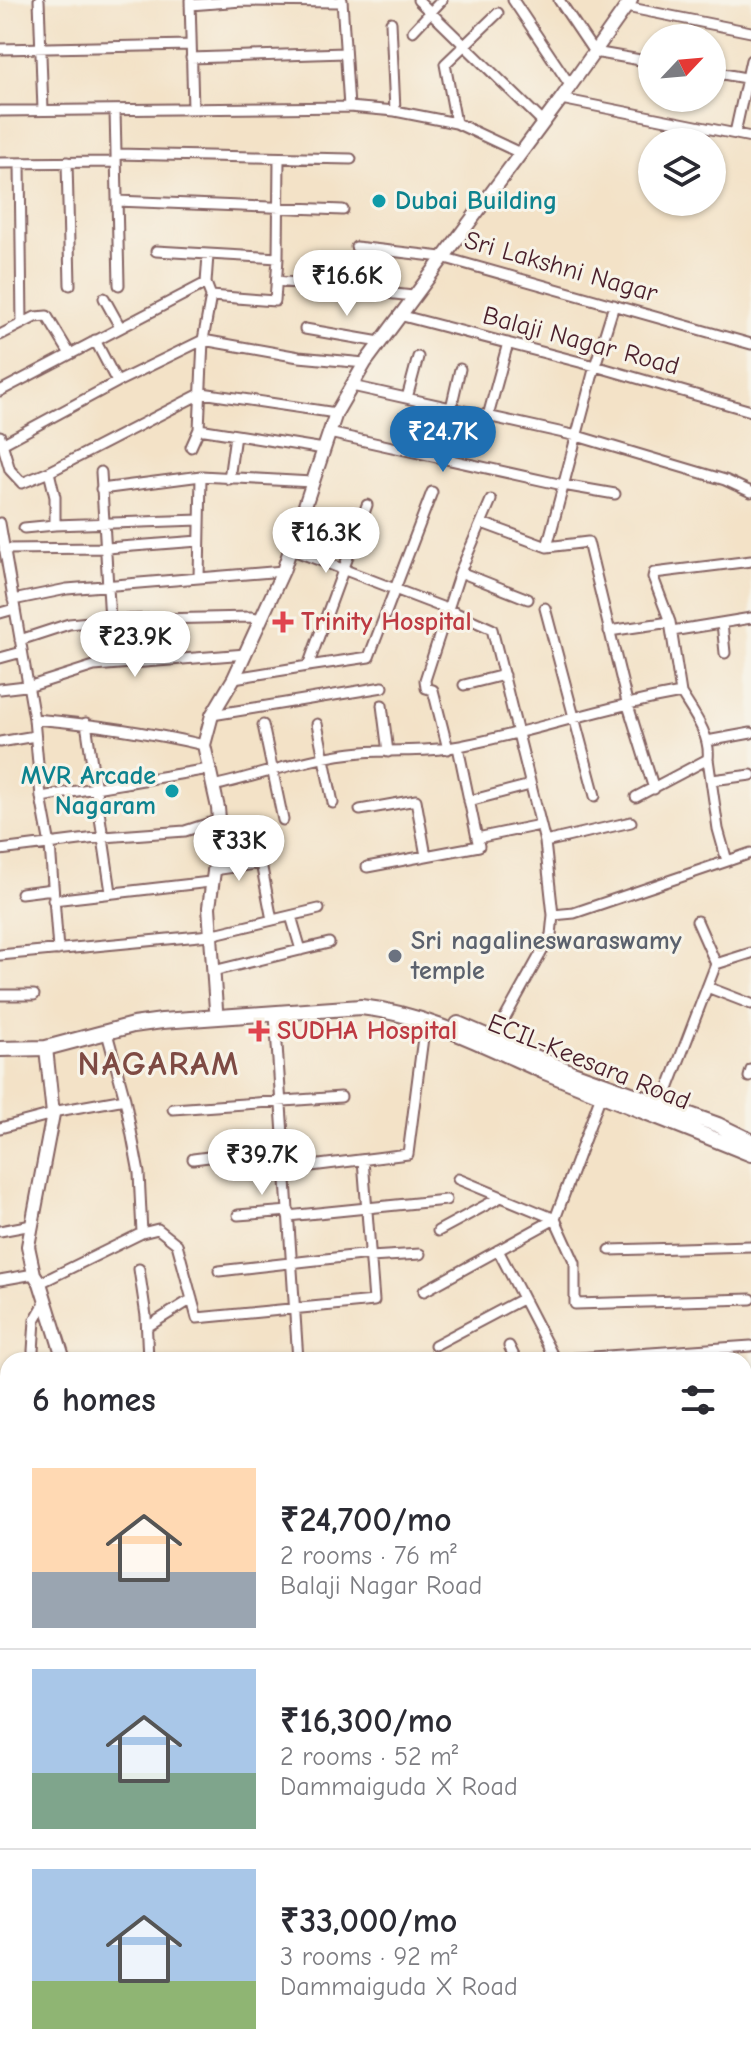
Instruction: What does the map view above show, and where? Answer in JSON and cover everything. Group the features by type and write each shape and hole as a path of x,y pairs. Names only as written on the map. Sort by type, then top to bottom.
{"main road":[{"name":"ECIL-Keesara Road","path":"216,1013 363,999 407,1007 494,1038 601,1095 751,1154"},
{"name":"ECIL-Keesara Road","path":"216,1013 275,1015 361,1007 379,1009 449,1029 552,1069 718,1125 751,1141"},
{"path":"0,1042 43,1040 157,1013 216,1013"},
{"path":"0,1049 46,1048 133,1025 216,1013"}],"street":[{"path":"39,0 43,110"},
{"path":"418,0 543,122"},
{"path":"413,31 442,0"},
{"path":"513,0 570,85"},
{"path":"559,0 594,52 638,60"},
{"path":"193,109 190,2 242,1 342,1 349,107"},
{"path":"216,1013 210,935 212,876 218,851 219,820 204,745 212,715 246,654 283,571 336,413 365,363 399,315 629,4 751,32"},
{"path":"456,123 445,64 498,13"},
{"path":"391,22 395,111"},
{"path":"0,49 191,45"},
{"path":"191,58 345,53"},
{"path":"735,133 751,60"},
{"path":"726,75 749,79"},
{"path":"561,99 751,137"},
{"path":"0,111 349,107 395,111 456,123 520,153"},
{"path":"115,110 119,285"},
{"path":"0,163 116,158 351,159"},
{"path":"211,296 275,301 279,158"},
{"path":"67,162 70,285"},
{"path":"20,164 22,324"},
{"path":"117,201 343,210"},
{"name":"Sri Lakshni Nagar","path":"356,247 442,257 751,344"},
{"path":"156,251 278,258"},
{"path":"191,447 199,429 203,340 211,296 206,283 208,255"},
{"path":"277,281 413,296"},
{"path":"0,391 206,283"},
{"path":"104,298 120,327"},
{"path":"547,547 614,305"},
{"name":"Balaji Nagar Road","path":"399,315 751,411"},
{"path":"0,335 35,317 47,316 70,354"},
{"path":"305,329 380,342"},
{"path":"95,340 117,382"},
{"path":"336,413 202,393 22,483 5,470 1,440 203,340 299,357 365,363"},
{"path":"488,416 508,343"},
{"path":"407,398 418,357"},
{"path":"451,408 460,369"},
{"path":"352,386 577,436 725,480 751,492"},
{"path":"199,429 324,449"},
{"path":"329,433 615,494"},
{"path":"229,479 235,435"},
{"path":"49,472 55,497 55,525"},
{"path":"101,472 110,620"},
{"path":"101,489 201,476 312,482"},
{"path":"199,578 201,476"},
{"path":"234,678 369,657 432,492"},
{"path":"367,867 479,846 453,748 433,690 426,688 425,680 460,572 491,500"},
{"path":"308,666 367,505"},
{"path":"24,528 200,520"},
{"path":"0,523 34,719 41,797 50,845 58,950"},
{"path":"482,523 547,547 588,542 627,702 654,789"},
{"path":"3,553 199,541"},
{"path":"290,549 492,629 545,842 553,915 551,935 494,1038"},
{"path":"727,861 718,829 707,741 681,693 671,626 653,577 655,572 751,561"},
{"path":"0,613 14,605 67,589 283,571"},
{"path":"460,572 528,599"},
{"path":"545,608 595,796"},
{"path":"609,631 751,618"},
{"path":"20,640 69,624 110,620 262,619"},
{"path":"722,623 725,653"},
{"path":"0,658 22,652"},
{"path":"0,689 36,684 94,666 246,654"},
{"path":"464,685 504,675"},
{"path":"212,715 383,687"},
{"path":"213,786 325,758 363,752 413,753 453,748 627,702 681,693"},
{"path":"382,705 388,752"},
{"path":"34,719 154,733 204,745"},
{"path":"86,723 111,892"},
{"path":"317,724 333,803"},
{"path":"263,725 283,820"},
{"path":"707,741 751,733"},
{"path":"0,742 35,736"},
{"path":"636,797 708,759"},
{"path":"41,797 209,769"},
{"path":"712,780 751,775"},
{"path":"469,801 530,785"},
{"path":"360,810 416,800 426,856"},
{"path":"0,850 185,831 219,820"},
{"path":"545,842 631,822"},
{"path":"477,838 540,825"},
{"path":"553,915 574,913 751,853"},
{"path":"53,900 212,876 261,863 272,920"},
{"path":"21,893 53,889"},
{"path":"0,955 210,935 319,909"},
{"path":"291,916 301,950"},
{"path":"662,1105 716,964 697,921"},
{"path":"213,971 329,943"},
{"path":"716,964 751,953"},
{"path":"707,987 751,1004"},
{"path":"0,995 34,995"},
{"path":"275,1015 298,1352"},
{"path":"287,1169 408,1154 425,1022"},
{"path":"107,1033 125,1099 139,1173 142,1233"},
{"path":"46,1048 52,1113 28,1246 62,1352"},
{"path":"424,1291 555,1219 601,1095"},
{"path":"173,1109 341,1097"},
{"path":"0,1128 52,1113 125,1099"},
{"path":"193,1159 285,1147"},
{"path":"0,1280 37,1278 158,1229 177,1244 197,1318 374,1301 363,1160"},
{"path":"458,1179 555,1219 575,1263 575,1304 751,1299"},
{"path":"438,1231 501,1197"},
{"path":"238,1215 288,1214 446,1200"},
{"path":"0,1231 32,1225"},
{"path":"610,1250 751,1246"},
{"path":"498,1250 548,1352"},
{"path":"219,1271 292,1262 420,1254"},
{"path":"139,1269 148,1352"},
{"path":"147,1327 192,1299"},
{"path":"435,1345 522,1299"},
{"path":"33,1351 35,1320 46,1301"},
{"path":"509,1346 512,1352"},
{"path":"659,1352 751,1346"}],"place":[{"name":"Dubai Building","path":"379,201"},
{"name":"Trinity Hospital","path":"283,622"},
{"name":"MVR Arcade Nagaram","path":"172,791"},
{"name":"Sri nagalineswaraswamy temple","path":"395,956"},
{"name":"SUDHA Hospital","path":"259,1031"}],"district":[{"name":"NAGARAM","path":"159,1064"}]}
